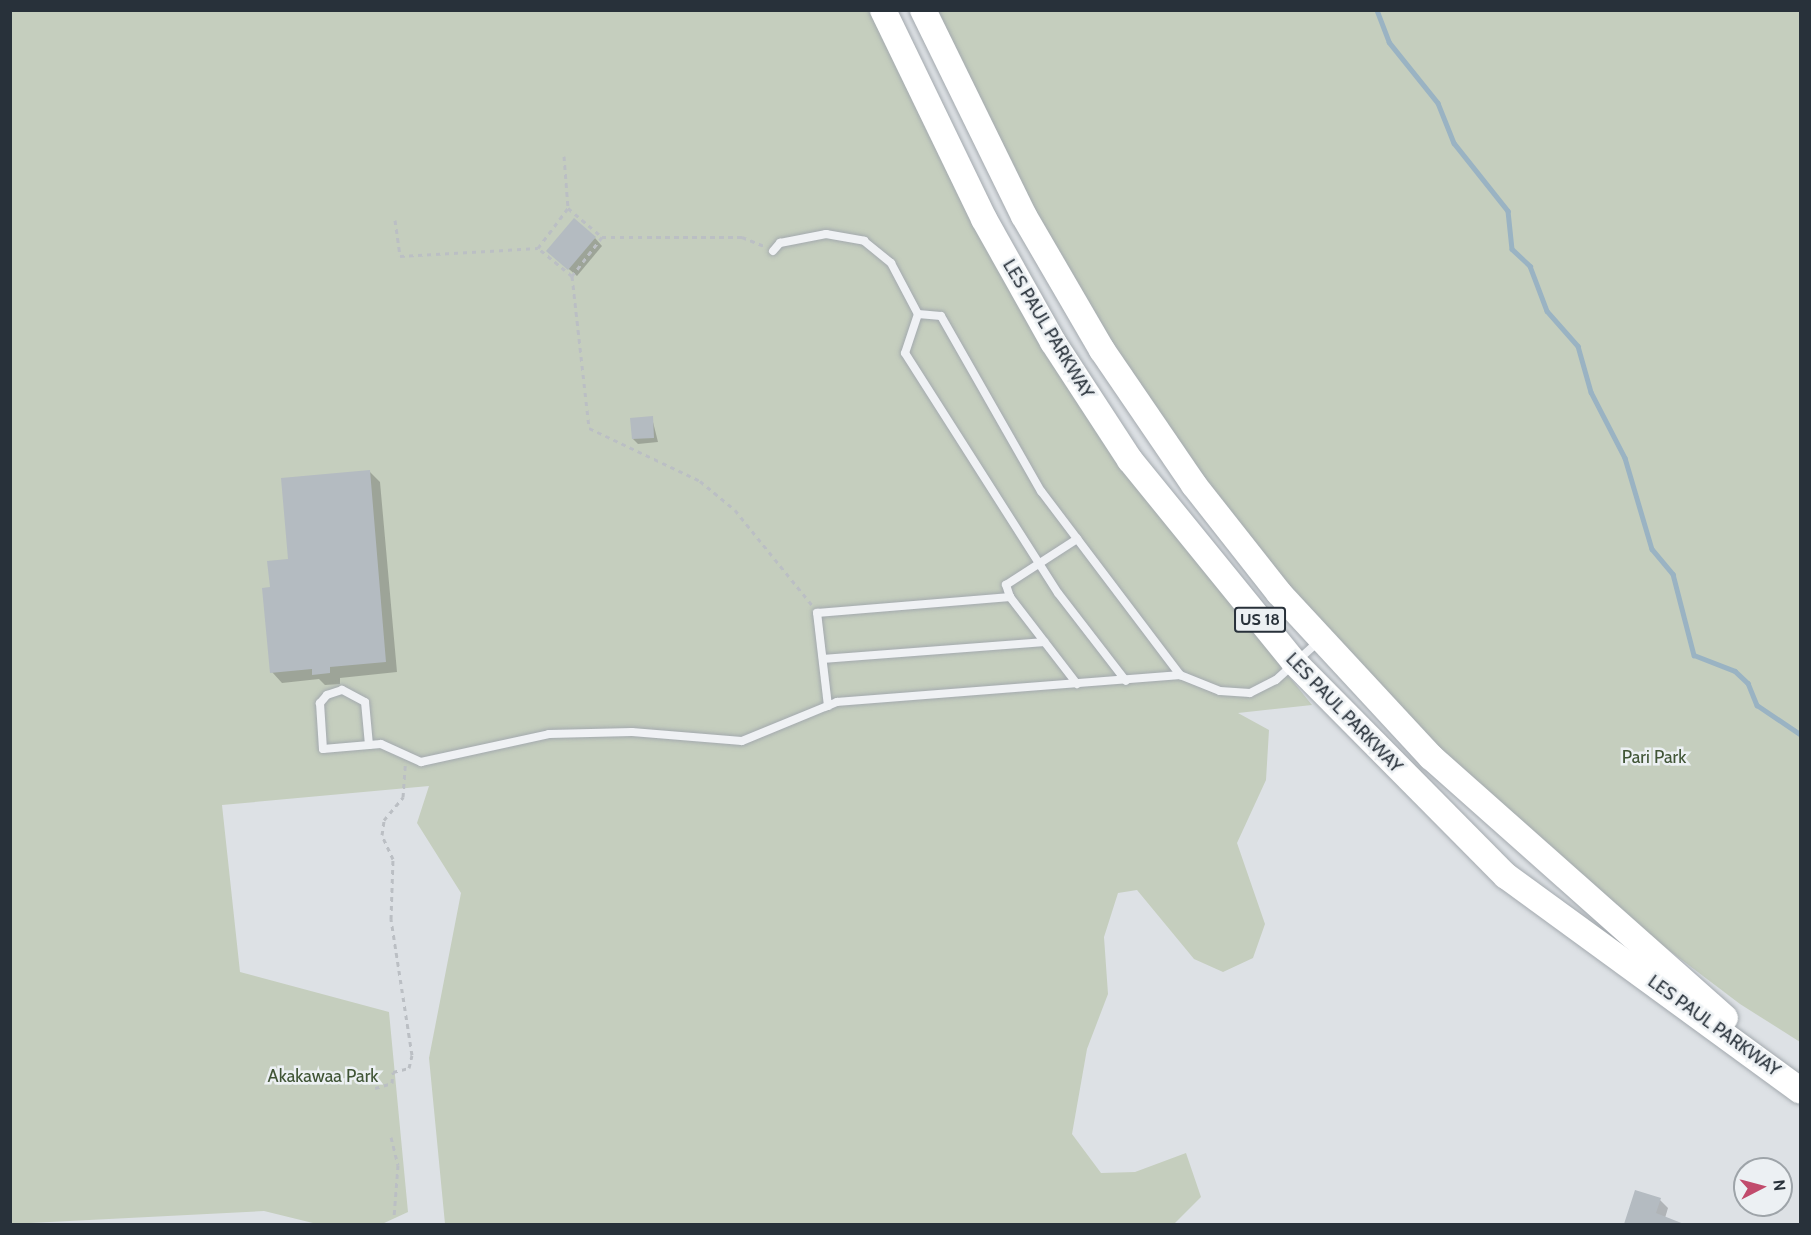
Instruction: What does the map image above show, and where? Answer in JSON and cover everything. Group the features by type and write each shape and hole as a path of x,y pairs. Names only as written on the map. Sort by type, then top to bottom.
{"main road":[{"name":"LES PAUL PARKWAY","path":"883,10 984,219 1053,342 1130,460 1294,662 1506,876 1800,1089"},
{"name":"LES PAUL PARKWAY","path":"923,10 1024,216 1102,350 1194,485 1320,640 1431,757 1626,926 1800,1089"}],"lane":[{"path":"773,250 780,243 826,234 864,241 891,263 918,314 905,353 1039,564 1126,681"},
{"path":"918,314 941,316 1041,491 1180,675"},
{"path":"1077,539 1006,585 1010,597 1077,684"},
{"path":"828,706 817,613 1010,597"},
{"path":"369,745 365,702 342,690 327,695 320,703 323,749 369,745 421,762 549,734 632,732 742,741 828,706 1180,675 1220,691 1250,693 1294,662 1320,640"},
{"path":"823,659 1044,642"}],"path":[{"path":"538,248 568,208 564,156"},
{"path":"568,208 602,237 741,237 773,250"},
{"path":"394,220 400,256 538,248 572,276"},
{"path":"602,237 572,276 589,428 700,481 735,510 785,566 817,613"},
{"path":"375,1088 392,1083 393,1072 409,1068 412,1055 391,919 393,859 382,835 384,820 403,797 405,755"},
{"path":"391,1137 398,1165 394,1217"}],"green space":[{"name":"Akakawaa Park","path":"10,11 870,11 994,260 1151,505 1312,705 1238,713 1269,730 1266,780 1237,843 1265,924 1253,958 1223,972 1194,959 1137,890 1118,893 1104,937 1108,994 1087,1049 1072,1134 1101,1173 1135,1172 1186,1153 1201,1197 1174,1224 445,1224 429,1058 461,893 417,823 429,786 222,805 240,972 389,1012 408,1212 382,1224 317,1224 264,1211 11,1224"},
{"name":"Pari Park","path":"927,11 1800,11 1800,1042 1740,1004 1567,873 1329,643 1110,353"}],"building":[{"path":"574,218 596,237 568,270 546,251"},
{"path":"653,416 654,438 632,439 630,418"},
{"path":"370,470 386,662 330,667 330,673 312,675 312,669 270,673 262,588 270,587 267,561 288,559 281,478"},
{"path":"1635,1190 1661,1198 1656,1213 1684,1224 1624,1224"}],"waterway":[{"path":"1377,10 1389,42 1438,103 1454,143 1508,211 1512,249 1530,266 1547,311 1578,346 1591,392 1625,458 1652,549 1673,574 1694,655 1735,671 1748,683 1757,705 1800,734"}]}
